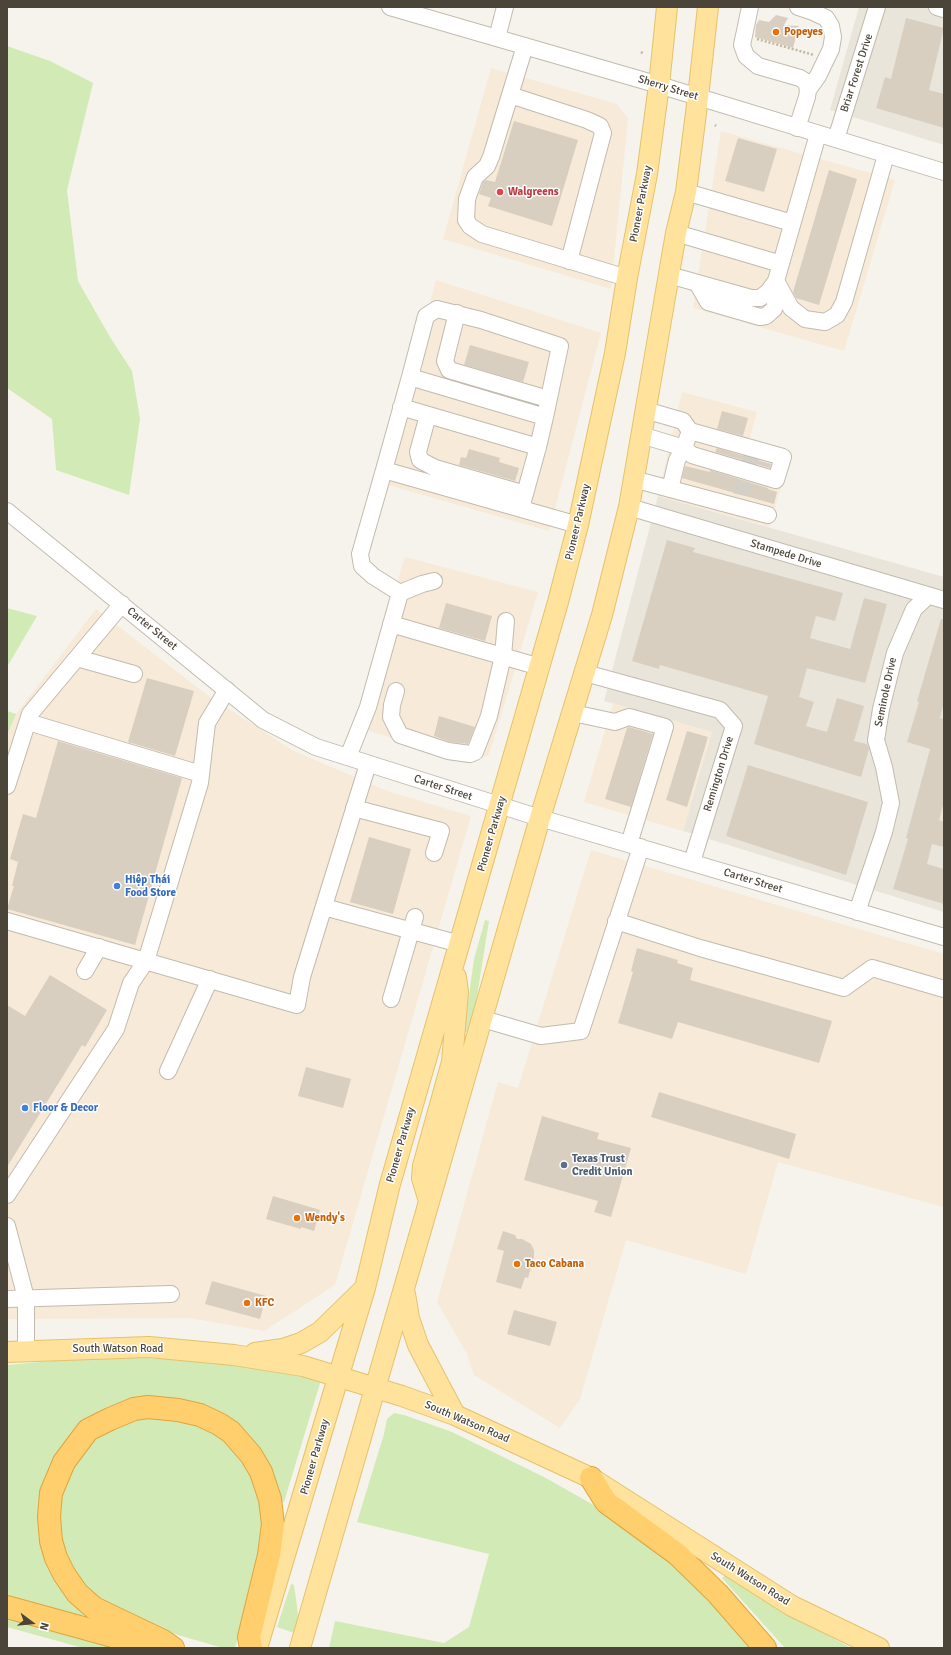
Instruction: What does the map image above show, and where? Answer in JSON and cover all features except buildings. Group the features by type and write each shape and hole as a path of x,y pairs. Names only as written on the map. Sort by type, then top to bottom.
{"highway":[{"path":"173,1648 163,1641 94,1608 77,1593 64,1574 56,1558 51,1541 49,1517 51,1493 64,1462 88,1430 134,1409 148,1407 178,1410 200,1415 220,1424 231,1432 251,1455 261,1472 270,1499 273,1524 269,1555 250,1637 256,1643"},
{"path":"590,1478 606,1502 676,1554 718,1594 765,1648"},
{"path":"7,1607 158,1648"}],"main road":[{"name":"Pioneer Parkway","path":"256,1643 365,1288 390,1184 540,666 578,525 615,353 627,278 647,174 659,86 667,7"},
{"path":"300,1648 540,818 602,615 629,506 676,233 686,192 708,7"},
{"path":"429,1201 422,1178 422,1166 452,1062 458,992 453,970"},
{"path":"234,1355 266,1352 302,1343 320,1332 365,1288"},
{"path":"404,1290 409,1318 418,1345 455,1415"},
{"name":"South Watson Road","path":"17,1351 149,1347 234,1355 302,1366 376,1387 455,1415 590,1478 792,1606 880,1648"}],"street":[{"name":"Sherry Street","path":"390,7 944,172"},
{"path":"497,38 505,7"},
{"path":"750,7 742,45 746,56 758,66 800,78 806,82 808,90 805,107 797,128"},
{"path":"798,7 826,18 831,26 833,37 831,49 818,76 808,90"},
{"name":"Briar Forest Drive","path":"836,139 878,7"},
{"path":"937,7 944,9"},
{"path":"525,46 491,157 487,166 475,177 467,199 466,220 470,226 482,234 627,278"},
{"path":"510,95 587,120 600,126 603,133 569,261"},
{"path":"669,275 752,298 760,298 768,292 776,280 818,134"},
{"path":"776,280 791,308 805,319 825,322 837,315 844,302 886,155"},
{"path":"686,192 792,223"},
{"path":"676,233 781,264"},
{"path":"400,593 373,576 362,566 360,554 426,316 437,309 457,313 560,346 538,447 523,501"},
{"path":"457,313 444,361 449,370 548,399"},
{"path":"410,377 545,416"},
{"path":"400,408 538,447"},
{"path":"645,410 683,421 690,431 714,437 747,474 768,516"},
{"path":"428,415 418,452 420,460 435,468 523,501 578,525"},
{"path":"670,489 677,460 684,448 690,431"},
{"path":"641,435 684,448 692,455 747,474"},
{"path":"708,460 714,437"},
{"path":"384,470 523,501"},
{"path":"633,479 670,489 747,474"},
{"name":"Stampede Drive","path":"629,506 944,600"},
{"name":"Carter Street","path":"7,511 264,720 316,747 500,806 857,912 944,936"},
{"path":"400,593 434,581"},
{"path":"348,757 368,707 400,593"},
{"name":"Seminole Drive","path":"857,912 884,832 891,803 884,767 876,740 881,709 894,653 914,609 928,596"},
{"path":"7,786 30,714 122,604"},
{"path":"396,691 391,717 400,735 448,751 470,754 475,752 489,716 503,656 506,621"},
{"path":"391,624 540,666"},
{"path":"77,658 134,674"},
{"name":"Remington Drive","path":"585,672 720,710 734,726 692,862"},
{"path":"7,1195 116,1030 131,983 146,961 200,782 207,724 227,690"},
{"path":"483,1019 541,1036 581,1031 616,921 665,727 629,717 615,722 573,713"},
{"path":"28,722 201,774"},
{"path":"7,921 297,1005 300,985 368,764"},
{"path":"354,808 441,831 434,853"},
{"path":"324,906 413,924 460,944"},
{"path":"616,921 700,948 844,988 872,968 944,989"},
{"path":"391,999 413,924"},
{"path":"85,971 100,947"},
{"path":"168,1070 210,979"},
{"path":"7,1226 26,1298 17,1351"},
{"path":"7,1299 171,1294"}],"path":[{"path":"751,37 815,56"}],"shaded area":[{"path":"859,7 944,7 944,145 830,110"},
{"path":"491,68 617,104 628,118 611,289 443,239"},
{"path":"721,131 895,180 844,351 693,308"},
{"path":"436,280 601,333 549,531 381,483"},
{"path":"682,392 757,412 748,445 790,457 769,527 658,496"},
{"path":"658,496 944,577 944,912 683,831 711,732 604,701"},
{"path":"405,557 538,592 489,755 470,762 353,726"},
{"path":"96,609 206,694 292,750 387,791 471,816 335,1285 264,1331 189,1318 7,1319 7,735 16,714"},
{"path":"613,703 712,732 683,831 584,802"},
{"path":"591,850 944,954 944,1207 778,1162 746,1274 626,1240 580,1399 560,1428 474,1375 467,1354 437,1302 498,1082 518,1088"}],"green space":[{"path":"7,46 50,61 93,83 67,190 78,281 110,337 132,371 140,419 129,495 56,470 52,419 7,388"},
{"path":"7,608 37,616 7,667"},
{"path":"7,711 16,714 7,735"},
{"path":"485,920 489,921 477,996 469,1032 464,1032 474,959"},
{"path":"129,1357 185,1360 249,1367 321,1380 284,1502 279,1502 213,1411 96,1419 44,1520 85,1607 82,1618 7,1597 7,1365 87,1358"},
{"path":"394,1413 404,1415 452,1432 544,1477 613,1516 678,1566 756,1648 329,1648 335,1621 444,1643 469,1627 489,1554 357,1522 384,1434 387,1419"},
{"path":"152,1414 216,1429 255,1469 265,1522 250,1600 235,1648 223,1648 157,1629 96,1598 78,1580 69,1564 58,1527 62,1490 80,1454 99,1436 113,1426"},
{"path":"727,1574 813,1627 851,1648 785,1648 722,1578"},
{"path":"291,1584 294,1585 298,1618 294,1633 277,1627"},
{"path":"7,1614 130,1648 83,1648 7,1627"}],"tunnel":[{"path":"749,464 753,452"},
{"path":"741,495 744,482"}],"place":[{"name":"Popeyes","path":"776,32"},
{"name":"Walgreens","path":"500,192"},
{"name":"Hiệp Thái Food Store","path":"117,886"},
{"name":"Floor & Decor","path":"25,1108"},
{"name":"Texas Trust Credit Union","path":"564,1165"},
{"name":"Wendy's","path":"297,1218"},
{"name":"Taco Cabana","path":"517,1264"},
{"name":"KFC","path":"247,1303"}]}
